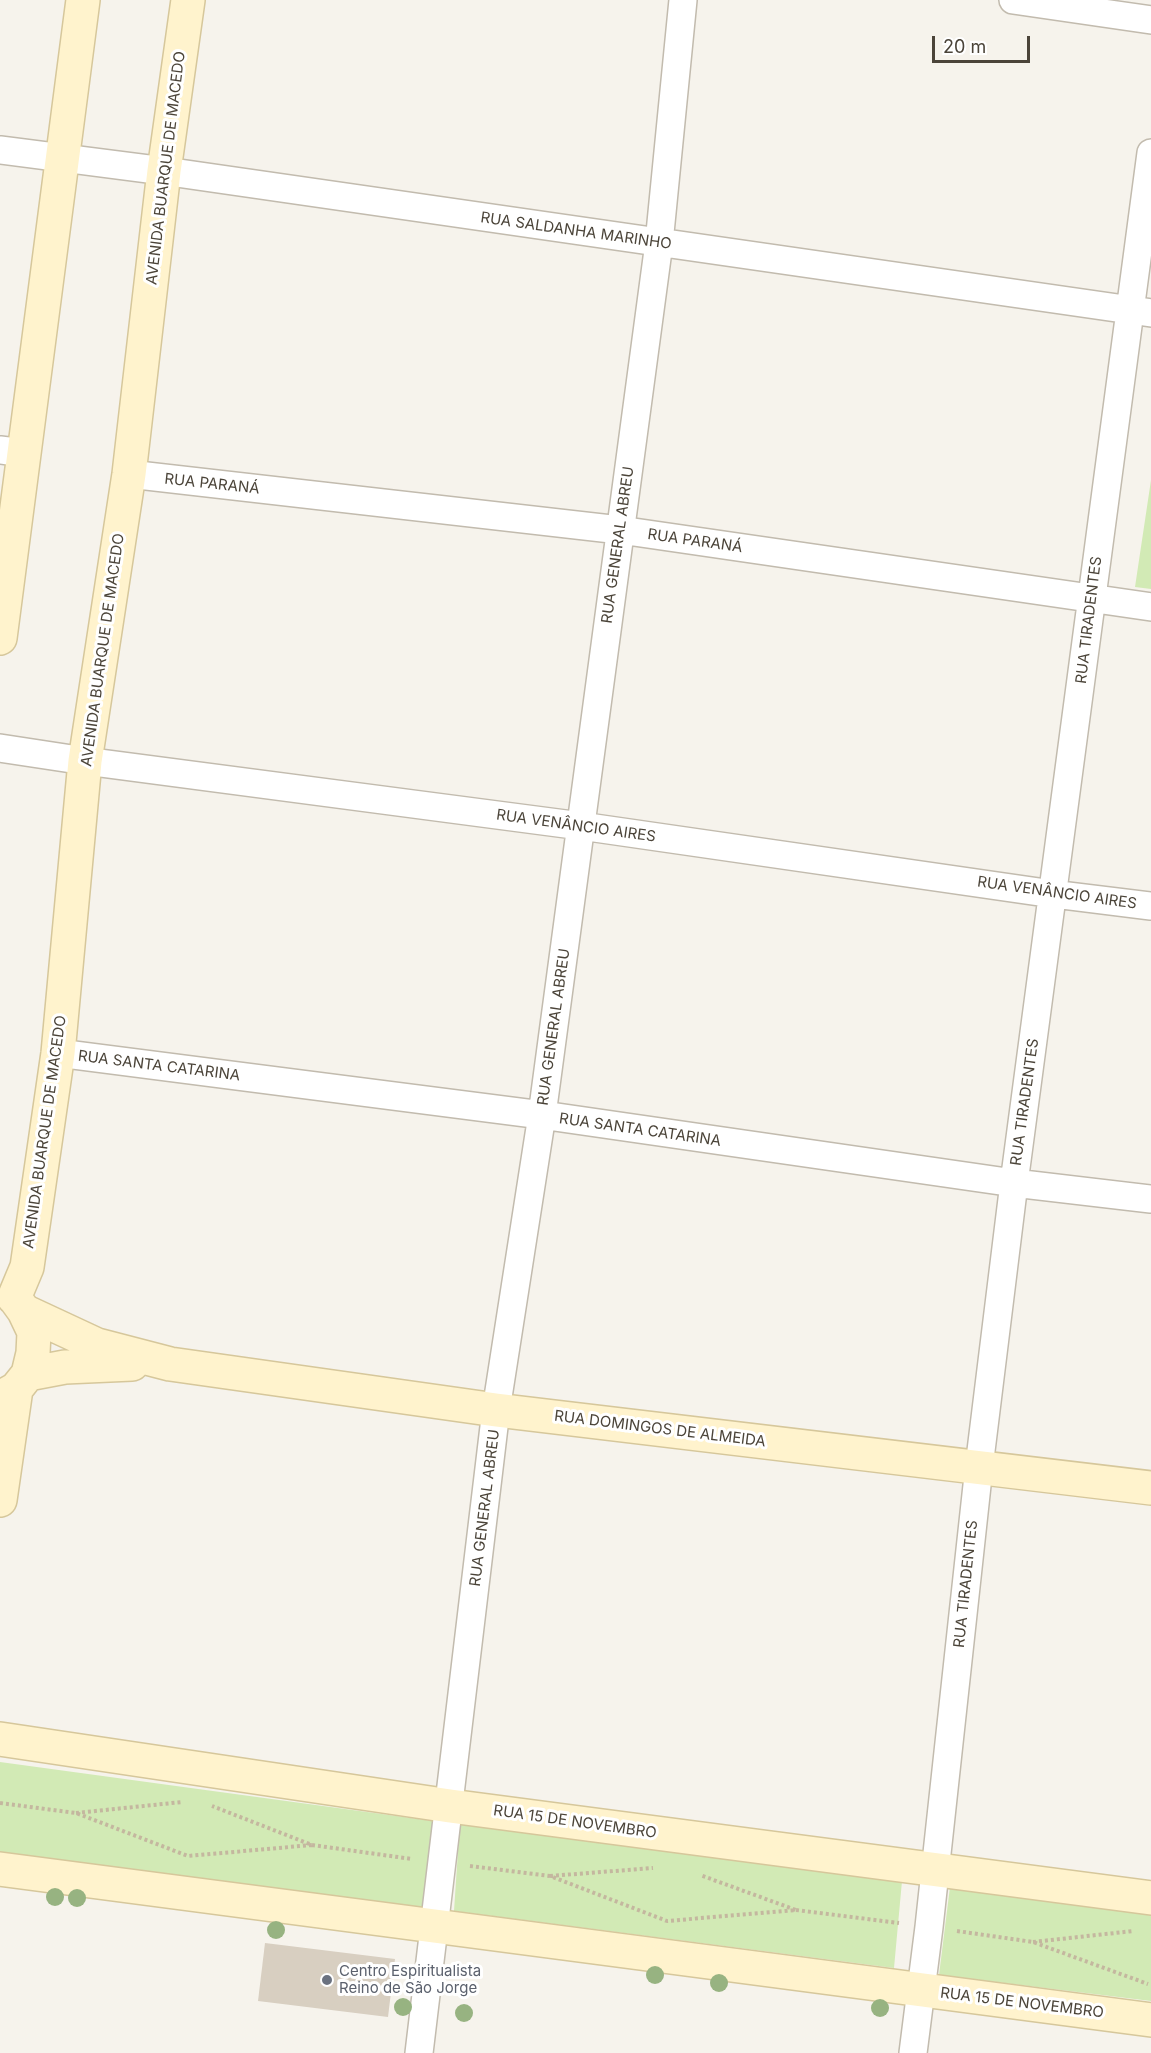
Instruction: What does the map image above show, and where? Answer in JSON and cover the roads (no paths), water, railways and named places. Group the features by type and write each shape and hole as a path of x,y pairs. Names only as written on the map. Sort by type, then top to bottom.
{"street":[{"path":"0,638 12,452 62,159 83,0"},
{"name":"AVENIDA BUARQUE DE MACEDO","path":"13,1299 27,1267 58,1053 86,761 129,474 164,171 188,0"},
{"name":"RUA GENERAL ABREU","path":"419,2053 496,1410 542,1115 658,243 683,0"},
{"path":"1013,0 1151,20"},
{"name":"RUA SALDANHA MARINHO","path":"0,150 164,171 1140,311"},
{"name":"RUA TIRADENTES","path":"912,2053 1014,1183 1091,600 1140,311 1151,153"},
{"name":"RUA PARANÁ","path":"129,474 620,530 1151,607"},
{"name":"RUA VENÂNCIO AIRES","path":"0,748 1151,906"},
{"name":"RUA SANTA CATARINA","path":"58,1053 542,1115 1014,1183 1151,1199"},
{"path":"0,1500 15,1387 33,1353 34,1332 13,1299"},
{"name":"RUA DOMINGOS DE ALMEIDA","path":"13,1299 97,1345 170,1364 496,1410 1151,1488"},
{"name":"RUA DOMINGOS DE ALMEIDA","path":"15,1387 49,1369 93,1365 170,1364"},
{"name":"RUA 15 DE NOVEMBRO","path":"0,1738 450,1806 1151,1898"},
{"name":"RUA 15 DE NOVEMBRO","path":"0,1869 1151,2020"}],"place":[{"name":"Centro Espiritualista Reino de São Jorge","path":"327,1980"}]}
